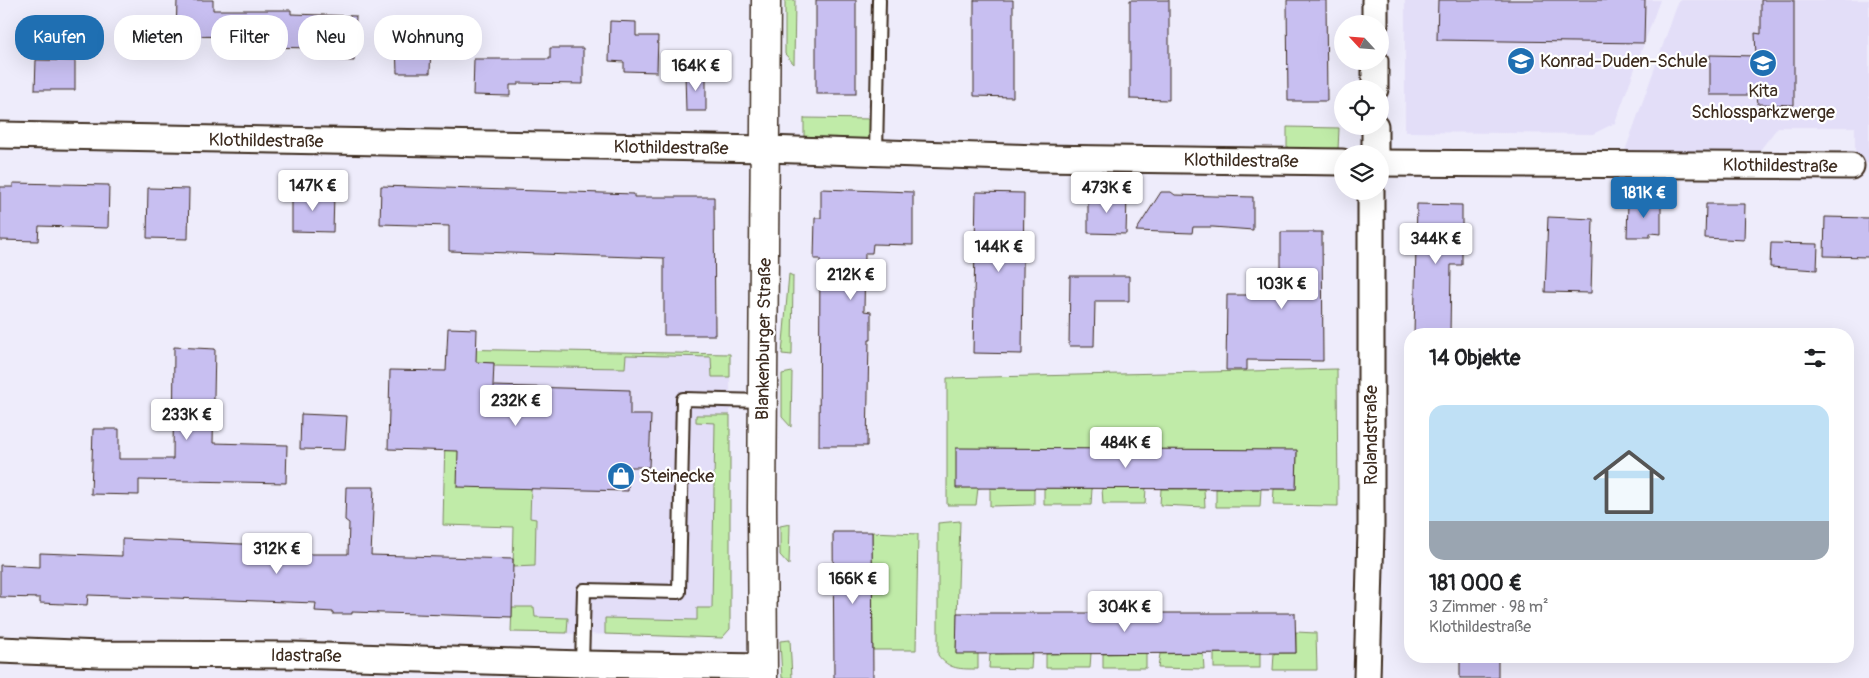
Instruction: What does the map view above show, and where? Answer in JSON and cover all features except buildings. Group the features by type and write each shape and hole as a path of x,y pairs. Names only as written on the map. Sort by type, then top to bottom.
{"main road":[{"name":"Blankenburger Straße","path":"762,672 766,0"}],"street":[{"path":"1375,0 1375,15"},
{"name":"Klothildestraße","path":"0,135 766,149 1038,158 1334,162"},
{"name":"Klothildestraße","path":"1389,163 1851,166"},
{"name":"Rolandstraße","path":"1367,678 1372,200"},
{"name":"Idastraße","path":"0,650 100,654 293,655 762,672"}],"lane":[{"path":"876,154 879,0"},
{"path":"582,664 584,590 679,592 684,400 764,401"}],"shaded area":[{"name":"Konrad-Duden-Schule","path":"1405,0 1660,0 1615,123 1593,134 1405,132"},
{"name":"Kita Schlossparkzwerge","path":"1679,0 1869,0 1869,163 1855,163 1855,127 1778,127 1757,154 1625,151"},
{"path":"447,349 730,354 730,629 722,638 511,632 514,527 443,525"}],"green space":[{"path":"785,0 795,0 794,64 785,54"},
{"path":"804,118 873,119 873,141 804,139"},
{"path":"1287,127 1334,128 1334,135 1339,135 1338,145 1334,145 1334,150 1287,149"},
{"path":"789,274 793,276 792,355 782,354"},
{"path":"447,349 730,354 730,377 712,377 711,357 626,355 625,368 494,366 494,363 461,362 531,488 530,518 536,519 535,566 513,567 514,527 443,525"},
{"path":"1337,369 1338,506 1273,505 1274,489 1296,489 1297,451 978,488 976,505 947,505 947,378"},
{"path":"792,372 791,427 782,417 782,374"},
{"path":"696,415 730,415 730,629 722,638 605,634 605,618 697,620 697,608 712,608 715,423 696,422"},
{"path":"990,488 1034,488 1034,505 990,506"},
{"path":"1044,488 1092,488 1091,505 1044,505"},
{"path":"1102,488 1146,488 1145,504 1103,504"},
{"path":"1161,489 1204,489 1205,507 1160,505"},
{"path":"1216,489 1261,489 1260,507 1216,507"},
{"path":"960,521 956,653 978,653 978,669 956,668 946,664 938,655 938,523"},
{"path":"790,524 789,565 780,555 780,526"},
{"path":"872,532 918,534 916,650 873,650"},
{"path":"512,607 534,607 535,617 568,618 567,633 511,632"},
{"path":"1296,632 1316,633 1317,670 1273,670 1274,653 1296,653"},
{"path":"790,640 792,678 782,678 780,641"},
{"path":"1032,653 1031,669 989,668 990,654"},
{"path":"1091,653 1090,668 1046,668 1046,654"},
{"path":"1146,653 1146,668 1103,668 1103,654"},
{"path":"1203,653 1204,669 1158,668 1160,654"},
{"path":"1214,653 1260,653 1260,668 1214,668"}],"place":[{"name":"Konrad-Duden-Schule","path":"1521,61"},
{"name":"Kita Schlossparkzwerge","path":"1763,63"},
{"name":"Steinecke","path":"621,476"}]}
